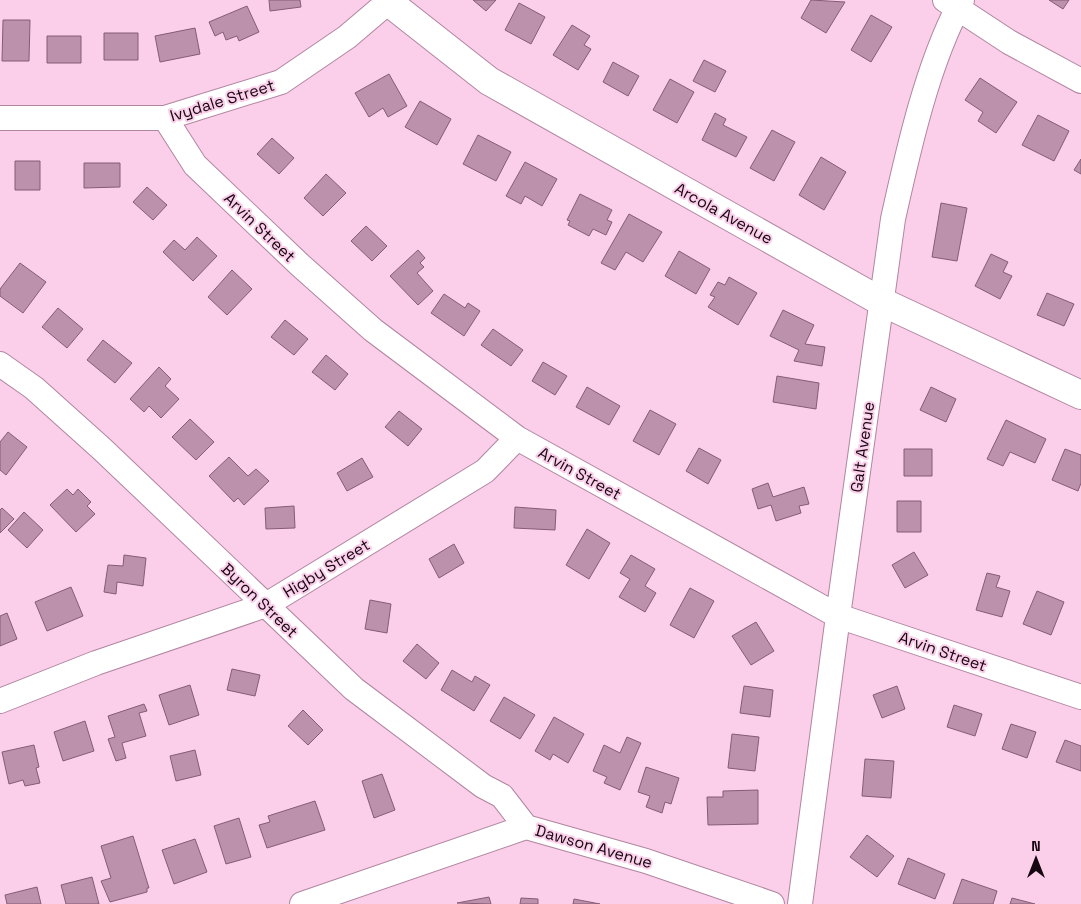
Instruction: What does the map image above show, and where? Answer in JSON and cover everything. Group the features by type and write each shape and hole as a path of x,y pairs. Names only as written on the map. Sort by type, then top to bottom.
{"street":[{"name":"Ivydale Street","path":"0,118 165,118 281,82 347,37 387,1"},
{"name":"Arcola Avenue","path":"387,1 489,81 882,302 1081,395"},
{"name":"Galt Avenue","path":"800,904 893,219 906,157 955,3"},
{"path":"955,3 1009,42 1081,81"},
{"name":"Arvin Street","path":"165,118 195,165 300,265 373,330 517,438 838,616 1081,697"},
{"name":"Byron Street","path":"0,364 34,388 102,449 354,689 483,786 502,796 526,827"},
{"name":"Higby Street","path":"0,701 96,662 266,605 485,471 517,438"},
{"name":"Dawson Avenue","path":"302,904 526,827 646,861 772,904"}],"building":[{"path":"269,0 300,0 301,7 270,11"},
{"path":"473,0 496,0 486,11"},
{"path":"811,0 845,2 826,33 801,18"},
{"path":"1049,0 1069,0 1063,9"},
{"path":"519,3 545,17 531,44 505,30"},
{"path":"247,6 259,32 239,41 237,36 226,40 223,32 215,36 209,22"},
{"path":"871,15 892,27 871,62 851,50"},
{"path":"3,20 30,20 29,61 2,61"},
{"path":"572,25 590,36 584,45 591,49 578,70 553,55"},
{"path":"195,28 200,54 160,62 155,36"},
{"path":"104,33 138,33 138,60 104,60"},
{"path":"47,36 81,36 81,63 47,63"},
{"path":"704,60 726,71 715,92 693,81"},
{"path":"613,62 639,76 628,96 603,82"},
{"path":"389,74 407,106 388,117 383,108 369,117 355,93"},
{"path":"980,78 1017,102 996,133 978,121 983,112 965,100"},
{"path":"670,79 694,92 677,123 653,110"},
{"path":"420,101 451,119 437,145 405,127"},
{"path":"715,113 726,119 723,125 747,137 736,157 702,140"},
{"path":"1038,115 1069,131 1054,161 1022,145"},
{"path":"772,130 795,142 774,181 750,168"},
{"path":"478,135 511,152 496,181 463,164"},
{"path":"272,138 294,158 279,174 257,154"},
{"path":"821,157 846,172 824,210 799,195"},
{"path":"1081,159 1081,174 1074,170"},
{"path":"15,161 40,161 40,190 15,190"},
{"path":"525,162 557,179 542,206 525,196 521,204 506,196"},
{"path":"84,163 120,163 120,187 84,188"},
{"path":"326,174 346,193 323,216 304,198"},
{"path":"147,187 167,205 153,220 133,202"},
{"path":"580,194 612,210 607,220 612,222 606,235 593,229 589,236 568,225 570,221 567,220"},
{"path":"941,203 967,208 957,261 932,257"},
{"path":"629,214 662,232 643,262 626,252 615,270 601,263"},
{"path":"366,226 387,246 372,261 351,241"},
{"path":"197,237 217,256 193,281 163,252 174,240 185,250"},
{"path":"418,250 425,258 420,263 424,267 417,273 433,291 418,305 390,276"},
{"path":"679,251 710,269 696,294 665,276"},
{"path":"991,254 1008,262 1003,272 1012,276 1000,299 975,286"},
{"path":"20,263 46,282 23,313 0,296 0,289"},
{"path":"232,270 252,289 227,315 208,297"},
{"path":"729,277 757,293 738,325 708,307 715,297 710,295 718,282 725,285"},
{"path":"1047,293 1074,304 1064,326 1037,315"},
{"path":"444,294 465,308 468,303 480,311 464,336 431,313"},
{"path":"58,308 83,329 67,348 42,327"},
{"path":"783,310 814,325 805,344 825,347 822,366 794,361 799,350 770,336"},
{"path":"285,320 308,339 294,355 271,337"},
{"path":"493,329 523,350 511,366 481,345"},
{"path":"103,340 132,363 115,383 87,360"},
{"path":"326,355 348,374 335,390 312,372"},
{"path":"543,362 567,376 555,395 532,381"},
{"path":"159,367 171,379 165,386 179,399 161,418 149,406 144,412 130,399"},
{"path":"777,376 819,383 816,409 773,402"},
{"path":"587,387 620,406 609,425 576,407"},
{"path":"931,387 956,399 946,422 920,410"},
{"path":"650,410 676,424 659,455 633,441"},
{"path":"399,411 422,429 408,446 385,427"},
{"path":"190,419 214,442 196,460 172,437"},
{"path":"1006,420 1046,439 1035,463 1010,452 1003,466 987,459"},
{"path":"8,432 27,447 6,475 0,470 0,442"},
{"path":"699,448 721,460 708,484 686,471"},
{"path":"904,449 932,449 932,476 904,476"},
{"path":"1065,449 1081,455 1081,483 1078,491 1052,480"},
{"path":"229,457 248,476 256,469 269,481 244,505 238,498 234,502 209,476"},
{"path":"362,458 373,477 347,491 337,473"},
{"path":"768,483 773,497 804,487 809,504 799,506 801,513 776,521 771,505 758,509 752,489"},
{"path":"67,489 73,495 78,489 91,502 87,506 95,514 76,532 50,505"},
{"path":"897,501 921,501 921,532 897,532"},
{"path":"294,506 295,528 266,529 265,508"},
{"path":"515,507 556,510 555,530 514,528"},
{"path":"2,508 14,519 0,533 0,510"},
{"path":"24,512 43,530 27,548 8,530"},
{"path":"587,529 610,543 589,579 566,565"},
{"path":"454,544 464,563 439,578 429,559"},
{"path":"914,552 928,575 905,588 892,565"},
{"path":"124,555 146,558 143,586 117,582 116,594 104,592 108,565 123,566"},
{"path":"631,555 655,569 645,586 656,593 645,612 619,597 630,579 620,573"},
{"path":"987,573 1000,576 996,587 1010,591 1002,617 976,610"},
{"path":"71,587 83,616 47,631 35,602"},
{"path":"690,588 714,601 694,638 670,625"},
{"path":"1037,591 1064,602 1051,635 1023,624"},
{"path":"370,600 391,604 387,633 365,629"},
{"path":"7,613 17,639 0,646 0,616"},
{"path":"756,622 774,651 751,665 732,636"},
{"path":"417,644 439,663 426,679 403,661"},
{"path":"232,669 260,675 255,696 227,690"},
{"path":"452,670 472,682 475,676 490,685 474,711 441,690"},
{"path":"190,685 199,715 169,725 159,695"},
{"path":"744,686 773,690 770,717 740,713"},
{"path":"897,686 905,709 882,718 873,695"},
{"path":"504,697 535,715 520,739 490,721"},
{"path":"144,704 147,711 139,713 146,736 122,743 126,758 116,761 108,739 115,737 108,716"},
{"path":"954,705 982,714 975,736 947,727"},
{"path":"303,710 323,730 308,745 288,726"},
{"path":"554,717 584,734 568,763 553,754 550,760 535,751"},
{"path":"85,721 94,751 63,761 54,732"},
{"path":"1011,724 1036,732 1027,758 1002,749"},
{"path":"732,734 759,737 755,771 728,768"},
{"path":"627,737 641,743 620,790 604,783 607,777 593,771 604,745 620,753"},
{"path":"1065,740 1081,746 1081,771 1056,762"},
{"path":"34,745 39,767 36,768 40,783 25,786 23,780 9,784 2,752"},
{"path":"195,750 201,775 176,781 170,756"},
{"path":"865,759 894,761 891,798 862,796"},
{"path":"646,767 679,778 671,804 665,802 662,813 646,807 650,796 638,792"},
{"path":"382,774 395,810 374,818 362,781"},
{"path":"758,790 758,824 708,825 707,797 723,797 723,791"},
{"path":"315,801 325,830 267,848 259,825 270,822 268,816"},
{"path":"239,818 251,857 226,864 214,826"},
{"path":"867,835 894,856 877,877 850,857"},
{"path":"133,836 149,888 147,888 147,892 110,902 101,881 111,878 101,846"},
{"path":"195,839 207,872 174,884 162,850"},
{"path":"908,858 945,874 935,899 898,884"},
{"path":"92,877 99,904 66,904 61,885"},
{"path":"962,879 997,891 993,904 953,904"},
{"path":"37,887 41,904 7,904 5,895"},
{"path":"489,897 491,904 457,903"},
{"path":"521,898 538,899 538,904 520,904"},
{"path":"1012,898 1035,904 1010,904"},
{"path":"574,899 600,904 573,904"}]}
